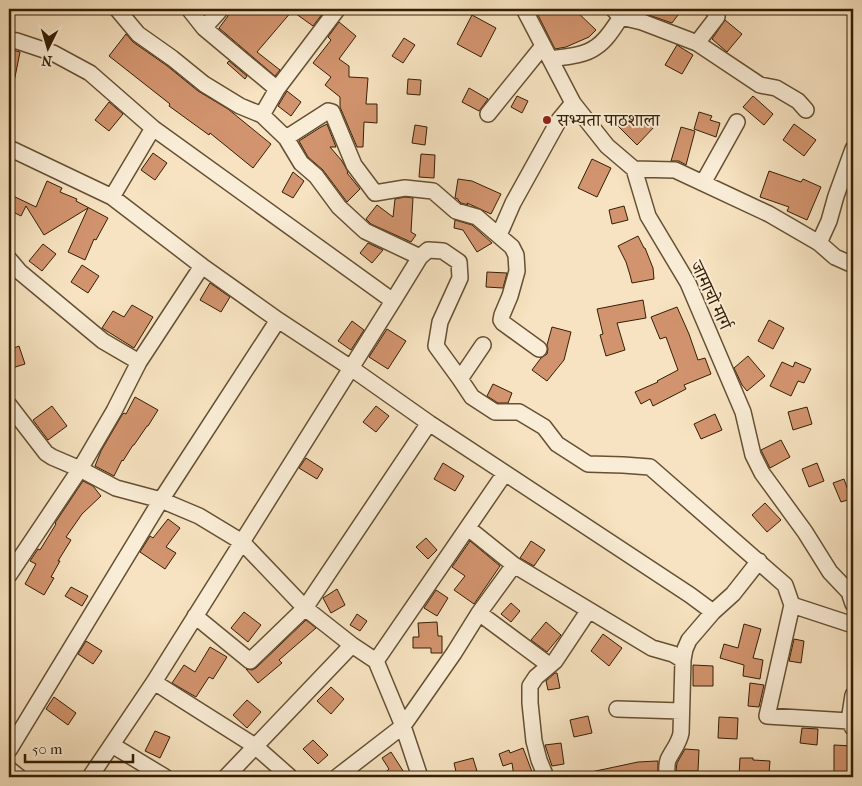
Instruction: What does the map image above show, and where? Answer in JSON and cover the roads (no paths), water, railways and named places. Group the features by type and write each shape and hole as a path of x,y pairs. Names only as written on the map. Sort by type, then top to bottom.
{"street":[{"path":"117,9 138,34 204,84 240,106 262,115 286,138 301,163 316,176 339,207 365,231 420,257"},
{"path":"189,9 204,28 277,89"},
{"path":"204,28 221,9"},
{"path":"262,115 277,89 336,9"},
{"path":"524,9 573,103 607,146 634,169 675,170 769,214 819,243 835,257 853,265"},
{"path":"697,43 717,17 717,14 712,9"},
{"path":"547,52 573,56 595,48 604,40 617,13 697,43 760,85 776,88 798,102 806,110"},
{"path":"9,40 53,53 90,73 153,128 393,301"},
{"path":"488,114 547,52"},
{"path":"499,235 513,203 558,120 573,103"},
{"path":"286,138 328,111 332,112 354,164 376,193 405,188 432,191 456,210 476,217 499,235 512,247 517,262 517,271 501,320 538,349"},
{"path":"704,183 737,122"},
{"path":"112,198 153,128"},
{"path":"9,148 112,198 278,320 429,423 690,594 713,612"},
{"path":"819,243 829,221 853,149"},
{"name":"जामाचो मार्ग","path":"634,169 648,216 688,283 743,412 753,455 762,473 805,532 830,572 849,592 853,604"},
{"path":"90,777 154,682 420,257 428,250 443,252 459,262 460,278 440,322 436,346 472,397 495,412 519,412 544,427 556,444 588,464 650,467 785,585 792,605 767,716 851,724 853,695"},
{"path":"9,259 20,272 103,340 139,362"},
{"path":"9,576 15,552 80,469 114,411 139,362 202,266"},
{"path":"9,750 161,500 278,320"},
{"path":"460,379 483,345"},
{"path":"9,405 46,453 52,457 116,488 161,500 199,516 242,542 305,608 352,645 376,661 403,726 420,777"},
{"path":"195,616 250,661 305,608 429,423"},
{"path":"376,661 505,473"},
{"path":"468,528 514,565 652,648 673,654 683,660"},
{"path":"667,777 668,760 680,739 681,733 683,660 689,640 713,612 734,594 759,562"},
{"path":"336,777 403,726 454,653 479,613 514,565"},
{"path":"792,605 853,625"},
{"path":"546,777 534,741 530,686 536,677 555,661 589,610"},
{"path":"479,613 549,665"},
{"path":"226,777 352,645"},
{"path":"154,682 255,746 290,777"},
{"path":"618,709 681,711"},
{"path":"112,745 164,777"},
{"path":"9,769 19,777"}],"place":[{"name":"सभ्यता पाठशाला","path":"547,120"}]}
